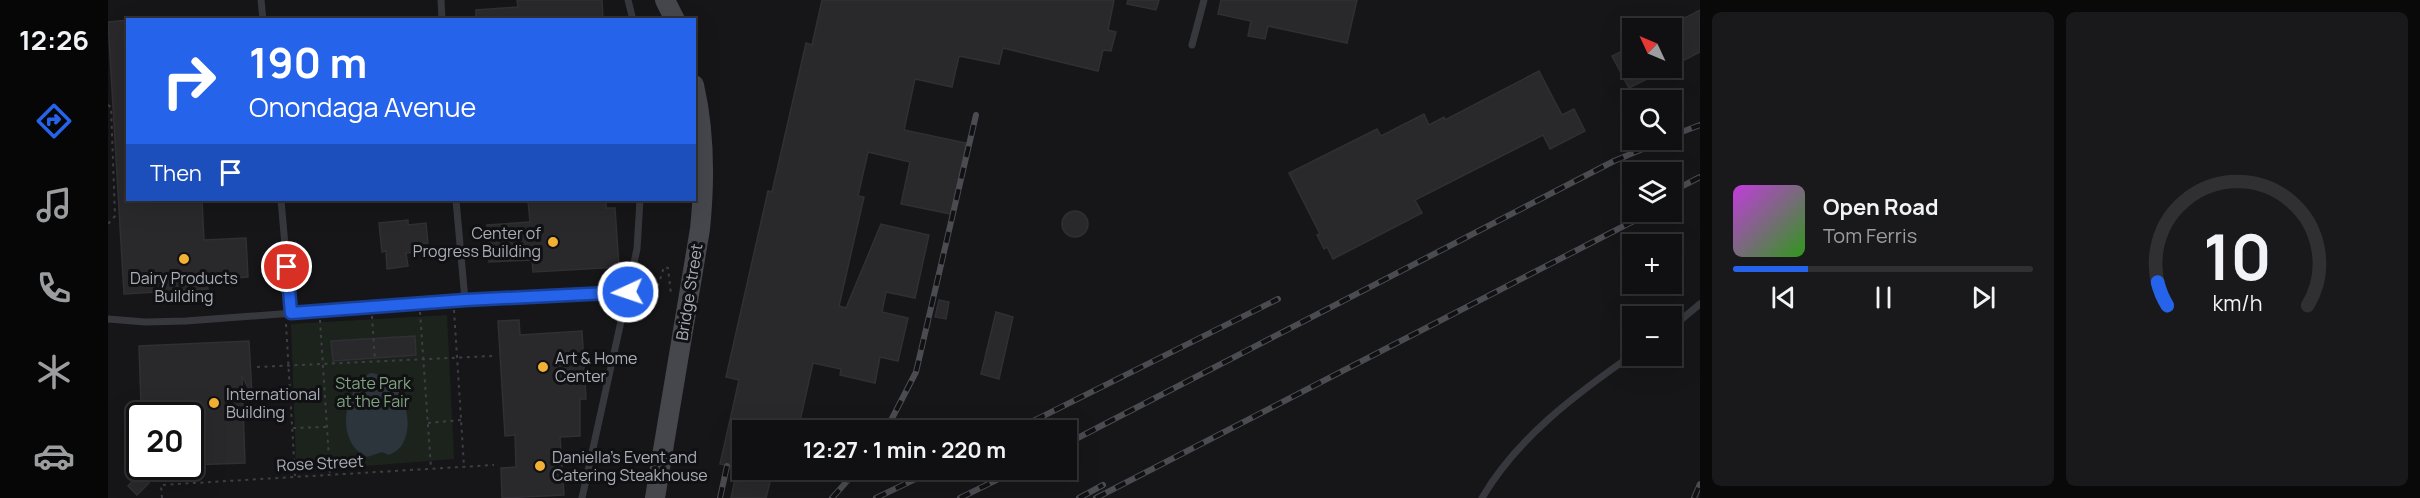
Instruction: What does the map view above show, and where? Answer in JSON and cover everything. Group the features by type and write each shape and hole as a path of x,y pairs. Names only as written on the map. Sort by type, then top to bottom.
{"main road":[{"path":"665,0 674,18"},
{"name":"Bridge Street","path":"655,498 689,294 703,193 702,129 696,96"}],"lane":[{"path":"261,0 263,18"},
{"path":"441,0 442,18"},
{"path":"628,0 632,18"},
{"path":"1192,45 1204,0"},
{"path":"281,201 288,313"},
{"path":"456,201 465,300"},
{"path":"582,498 638,249 640,201"},
{"path":"108,319 145,322 465,300 628,292"},
{"path":"1682,319 1700,303"},
{"path":"1482,498 1493,479 1532,434 1593,382 1622,362"}],"path":[{"path":"108,105 111,107 116,189 115,216 108,224"},
{"path":"628,292 645,293 644,316 648,317 663,267 668,268 670,294 689,294"},
{"path":"453,301 464,466"},
{"path":"420,303 431,468"},
{"path":"372,307 375,362"},
{"path":"320,311 330,474"},
{"path":"288,313 295,476"},
{"path":"257,367 492,356"},
{"path":"428,423 461,420"},
{"path":"292,428 327,427"},
{"name":"Rose Street","path":"162,498 162,485 494,465"}],"green space":[{"name":"State Park at the Fair","path":"447,315 454,459 301,471 296,464 291,324"}],"shaded area":[{"path":"370,373 389,381 403,400 406,411 407,433 400,447 389,455 382,452 367,457 350,440 347,428 346,415 354,391"}],"building":[{"path":"517,0 602,0 603,18 476,18 476,10 518,7"},
{"path":"822,0 1114,0 1108,30 1116,32 1111,51 1103,50 1098,71 1003,48 999,64 959,56 952,87 915,79 904,130 966,143 951,214 901,204 910,162 868,152 858,196 864,197 839,306 846,308 881,224 929,235 915,298 886,292 882,312 908,318 898,361 880,357 875,383 840,375 841,369 813,363 800,420 732,420 732,467 720,464 739,380 726,377 768,191 772,192 806,43 812,45"},
{"path":"1128,0 1159,0 1156,10 1127,4"},
{"path":"1221,0 1357,0 1347,43 1268,26 1265,39 1248,36 1251,21 1218,14"},
{"path":"1700,10 1700,52 1682,61 1682,19"},
{"name":"Dairy Products Building","path":"126,20 126,201 202,201 204,240 246,238 248,277 207,280 208,289 124,294 108,22"},
{"path":"1622,51 1622,75 1612,56"},
{"path":"1539,71 1562,115 1574,109 1585,131 1550,149 1543,135 1415,200 1422,213 1333,259 1327,247 1324,249 1317,235 1320,234 1289,173 1377,129 1381,136 1424,114 1429,125 1444,117 1445,120"},
{"path":"1624,78 1649,78 1629,88"},
{"name":"Center of Progress Building","path":"528,201 606,201 606,208 615,208 619,267 533,272 532,260 489,262 487,225 530,222"},
{"path":"1075,211 1085,214 1088,224 1085,234 1075,237 1065,234 1062,224 1065,214"},
{"path":"408,220 408,225 426,223 428,243 415,244 416,252 406,253 408,266 387,269 386,251 382,252 379,223"},
{"path":"939,300 949,302 946,319 935,317"},
{"path":"996,312 1013,317 999,379 981,374"},
{"name":"Art & Home Center","path":"519,320 520,335 582,331 586,399 580,399 580,436 560,437 564,495 502,498 501,468 516,467 515,435 505,436 498,321"},
{"path":"415,336 416,355 333,361 331,341"},
{"name":"International Building","path":"249,341 252,395 242,376 245,463 204,464 204,402 141,402 139,346"},
{"path":"134,480 146,480 149,483 137,495 128,486"},
{"path":"735,480 770,480 766,498 731,498"}],"railway":[{"path":"891,420 916,372 976,115"},
{"path":"1682,132 1700,125"},
{"path":"1077,438 1614,161 1640,150"},
{"path":"1682,186 1700,177"},
{"path":"1096,498 1632,222"},
{"path":"1035,420 1278,299"},
{"path":"720,498 727,466"},
{"path":"832,498 848,480"},
{"path":"876,498 913,480"},
{"path":"960,498 997,480"},
{"path":"1694,498 1700,484"},
{"path":"1079,498 1103,485"}],"place":[{"name":"Center of Progress Building","path":"553,242"},
{"name":"Dairy Products Building","path":"184,259"},
{"name":"Art & Home Center","path":"543,367"},
{"name":"International Building","path":"214,403"},
{"name":"Daniella's Event and Catering Steakhouse","path":"540,466"}],"route":[{"path":"287,267 291,313 465,300 628,292"}]}
